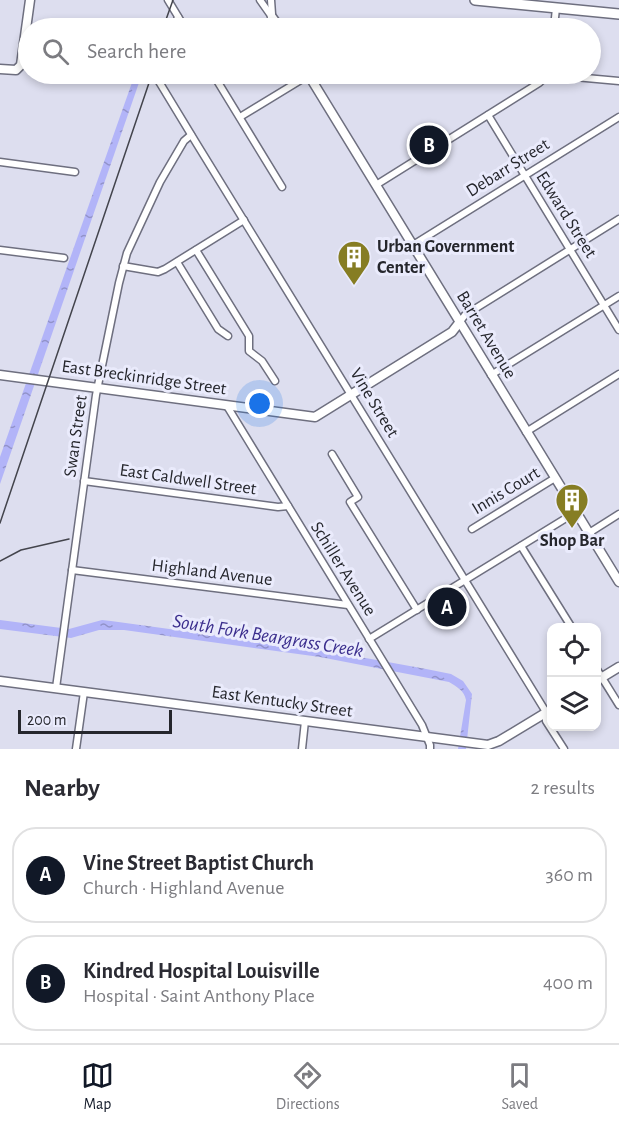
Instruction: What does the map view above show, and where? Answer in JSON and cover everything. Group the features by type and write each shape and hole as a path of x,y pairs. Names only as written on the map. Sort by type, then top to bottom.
{"main road":[{"path":"475,0 556,8 573,6 619,14"}],"street":[{"path":"28,18 30,0"},
{"path":"168,0 178,17"},
{"path":"260,0 272,17"},
{"path":"271,0 272,17"},
{"path":"555,18 556,8"},
{"path":"0,69 18,69"},
{"path":"601,79 619,81"},
{"name":"Vine Street","path":"160,84 465,580 547,708"},
{"path":"219,84 282,187"},
{"path":"240,117 292,84"},
{"name":"Barret Avenue","path":"314,84 619,582"},
{"path":"376,185 537,84"},
{"name":"Edward Street","path":"488,115 619,330"},
{"name":"Debarr Street","path":"413,246 619,117"},
{"name":"Swan Street","path":"56,688 98,388 123,266 160,182 184,141 191,135"},
{"path":"0,162 75,172"},
{"name":"East Breckinridge Street","path":"0,375 315,417 452,332 465,315 619,219"},
{"path":"123,266 158,272 244,220"},
{"path":"0,250 64,258"},
{"path":"196,250 249,336 249,351 262,361 275,381"},
{"path":"177,262 218,329 228,336"},
{"path":"491,375 619,296"},
{"path":"526,432 619,374"},
{"name":"Schiller Avenue","path":"227,406 422,725 430,749"},
{"path":"332,454 358,497 350,502 417,610"},
{"name":"Innis Court","path":"472,529 555,478"},
{"name":"East Caldwell Street","path":"84,481 278,507 288,506"},
{"path":"369,639 576,512"},
{"path":"589,533 619,514"},
{"path":"521,546 569,623"},
{"name":"Highland Avenue","path":"72,570 348,606"},
{"path":"601,678 619,667"},
{"name":"East Kentucky Street","path":"0,681 488,745 547,712"},
{"path":"601,682 619,705"},
{"path":"76,749 84,692"},
{"path":"302,749 305,722"},
{"name":"Vine Street","path":"552,731 564,749"}],"water":[{"path":"131,84 139,84 0,484 0,457"},
{"name":"South Fork Beargrass Creek","path":"0,620 69,629 102,620 111,621 324,651 451,674 463,681 472,694 466,749 458,749 466,700 462,691 449,682 320,657 124,630 99,630 71,638 0,629"}],"railway":[{"path":"167,18 173,0"},
{"path":"0,523 149,84"},
{"path":"0,561 21,550 69,539"}],"place":[{"name":"Kindred Hospital Louisville","path":"429,145"},
{"name":"Urban Government Center","path":"354,286"},
{"name":"Shop Bar","path":"572,529"},
{"name":"Vine Street Baptist Church","path":"447,607"}]}
